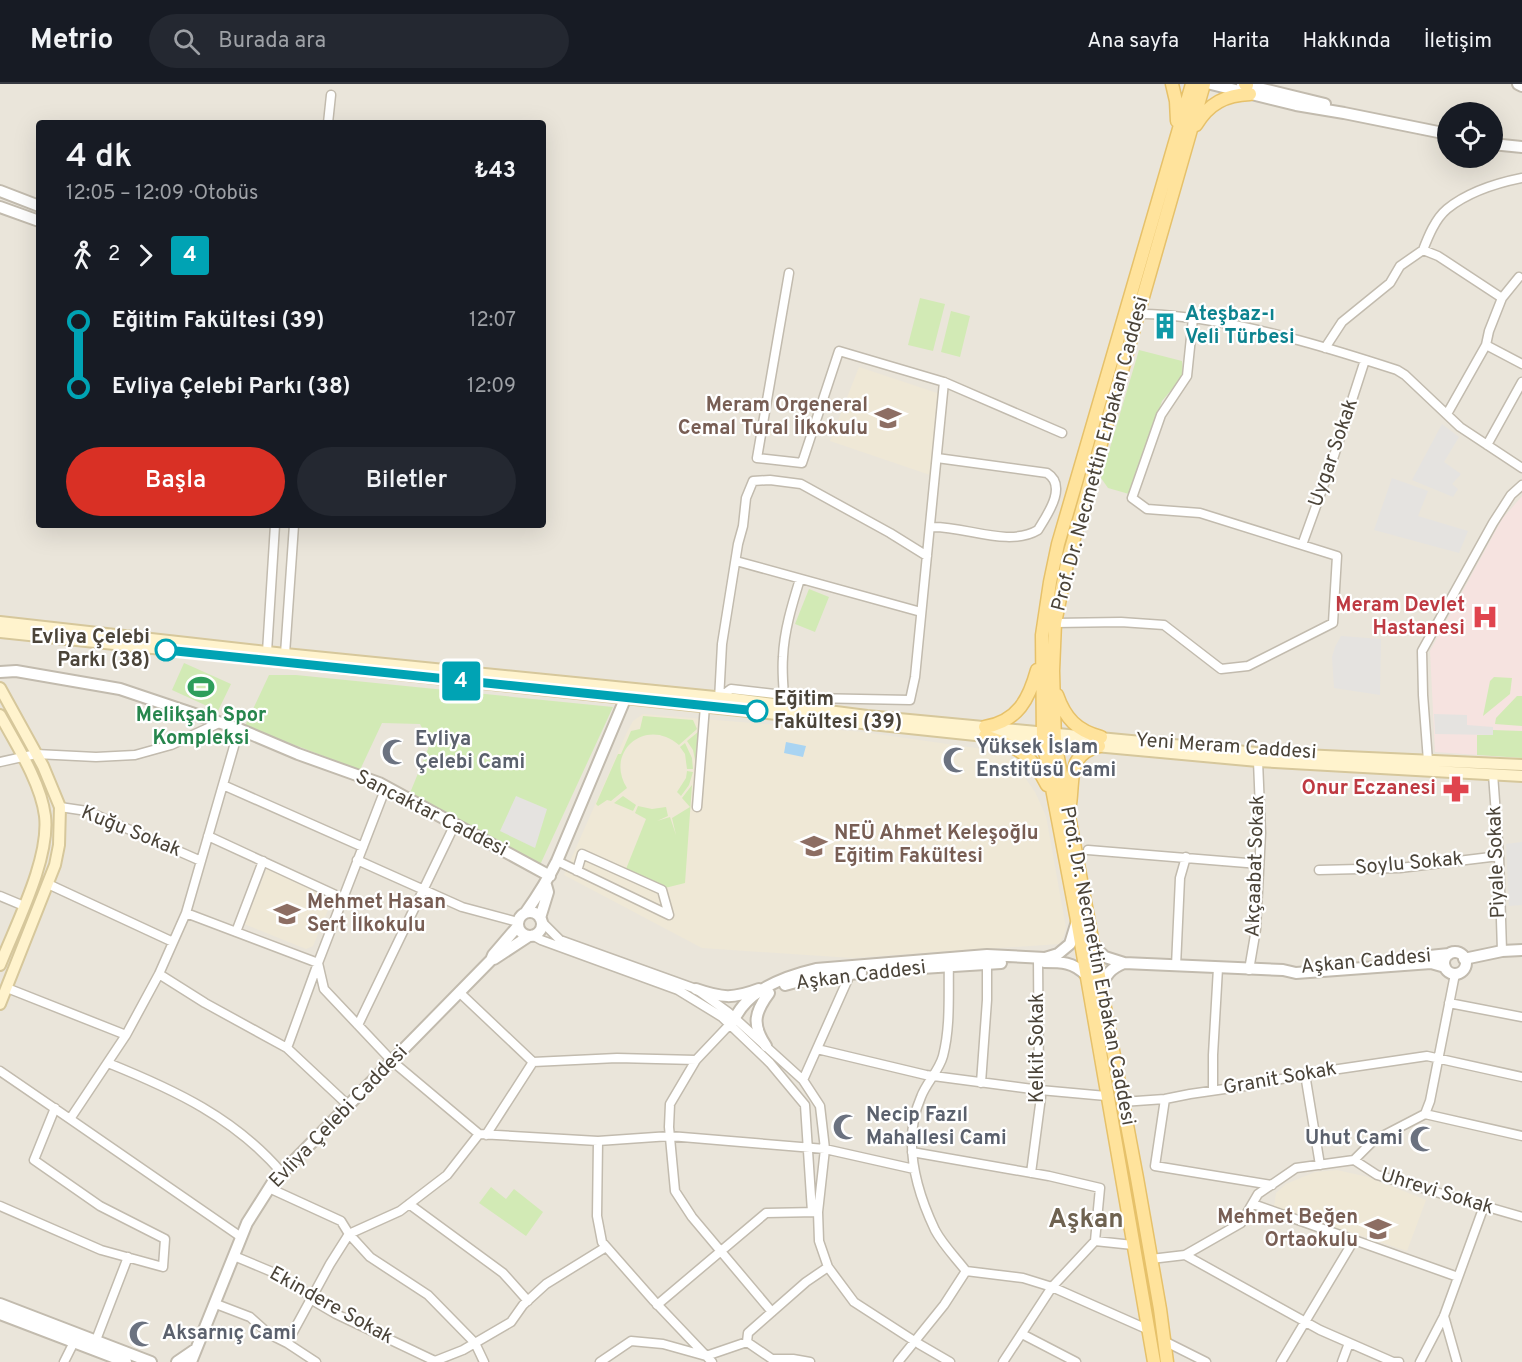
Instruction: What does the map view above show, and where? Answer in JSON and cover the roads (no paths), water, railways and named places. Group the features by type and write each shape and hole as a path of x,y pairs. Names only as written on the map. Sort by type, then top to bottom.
{"main road":[{"path":"1172,84 1176,101 1176,137"},
{"name":"Prof. Dr. Necmettin Erbakan Caddesi","path":"1154,1362 1053,795 1041,654 1050,582 1058,544 1192,84"},
{"name":"Prof. Dr. Necmettin Erbakan Caddesi","path":"1167,1362 1151,1259 1093,946 1068,814 1049,737 1055,623 1061,590 1204,84"},
{"path":"1189,136 1211,106 1246,87"},
{"path":"0,615 24,629"},
{"name":"Yeni Meram Caddesi","path":"0,622 24,629 985,731 1257,753 1522,765"},
{"path":"0,641 24,629"},
{"name":"Yeni Meram Caddesi","path":"0,632 24,629 267,652 627,693 705,706 719,703"},
{"path":"1041,654 1034,682 1025,703 1007,719 985,731 1026,754 1036,765 1053,795"},
{"path":"1053,686 1069,720 1083,732 1100,741 1083,752 1075,764 1068,814"},
{"path":"0,688 36,754 60,807 59,845 48,884 0,1004"},
{"path":"0,715 23,757 38,791 45,815 45,842 24,906 0,964"},
{"name":"Yeni Meram Caddesi","path":"1100,741 1258,761 1522,776"}],"street":[{"path":"1211,84 1246,87 1316,109 1344,112 1437,132"},
{"path":"1518,84 1522,86"},
{"path":"328,120 331,95"},
{"path":"1503,145 1522,147"},
{"path":"1325,348 1342,322 1390,283 1400,266 1423,250 1429,234 1445,210 1469,196 1522,178"},
{"path":"0,191 36,205"},
{"path":"0,207 36,220"},
{"path":"1423,250 1438,256 1502,298"},
{"path":"789,273 757,458 802,463 839,351 944,382 1062,433"},
{"path":"1447,414 1486,345 1502,298 1519,277"},
{"path":"1140,314 1229,323 1397,370 1460,428 1522,468"},
{"path":"1055,623 1121,622 1164,625 1221,669 1248,666 1333,623 1337,556 1200,513 1147,509 1132,498 1161,415 1187,376 1193,318"},
{"path":"1486,345 1522,364"},
{"name":"Uygar Sokak","path":"1302,545 1365,360"},
{"path":"719,703 731,689 810,698 910,700 915,677 944,382"},
{"path":"1487,445 1522,382"},
{"path":"930,527 943,526 1020,537 1033,534 1038,530 1057,490 1053,476 1047,473 937,458"},
{"path":"719,703 722,644 746,498 753,481 770,480 801,484 927,556"},
{"path":"1428,760 1423,704 1422,651 1493,523 1511,495 1522,485"},
{"path":"267,652 275,528"},
{"path":"285,654 294,528"},
{"path":"736,561 921,612"},
{"path":"783,695 785,640 800,579"},
{"name":"Sancaktar Caddesi","path":"0,672 16,671 120,689 239,729 386,787 455,824 548,881"},
{"path":"627,693 548,881 526,912 521,915 518,924 522,933 678,990 732,1021 805,1105 819,1241 828,1267 854,1302 913,1341 950,1362"},
{"path":"697,807 705,706"},
{"path":"0,762 36,754 96,757 135,755 171,745 219,723"},
{"path":"70,1119 126,1035 159,974 186,913 239,729"},
{"name":"Akçaabat Sokak","path":"1249,970 1256,929 1261,833 1258,761"},
{"name":"Piyale Sokak","path":"1493,774 1499,856 1502,951"},
{"path":"223,785 363,847"},
{"path":"287,1048 386,787"},
{"name":"Kuğu Sokak","path":"60,807 87,811 201,861"},
{"path":"358,1025 455,824"},
{"path":"208,836 342,898"},
{"path":"1088,850 1259,864"},
{"path":"557,861 577,871 628,896 669,915 662,890 582,854 577,871"},
{"name":"Soylu Sokak","path":"1319,870 1400,868 1499,856"},
{"path":"1176,966 1180,878 1186,857"},
{"path":"357,860 462,906 518,924"},
{"path":"236,932 263,861"},
{"path":"531,935 539,931 548,881"},
{"path":"48,884 173,942"},
{"path":"0,896 24,906"},
{"path":"526,912 532,912 560,940 717,996 731,997 768,990"},
{"path":"186,913 319,967"},
{"name":"Aşkan Caddesi","path":"1038,960 1065,949 1073,938 1077,921"},
{"name":"Evliya Çelebi Caddesi","path":"491,960 518,924"},
{"name":"Evliya Çelebi Caddesi","path":"191,1362 247,1222 269,1188 491,960 531,935"},
{"path":"1093,946 1105,957 1124,963"},
{"path":"1464,959 1464,969 1455,974 1449,972 1445,967 1445,960 1449,954 1456,953 1464,959 1502,951 1522,950"},
{"name":"Aşkan Caddesi","path":"1283,970 1295,967 1449,954"},
{"path":"981,1083 987,1000 987,959"},
{"name":"Aşkan Caddesi","path":"732,1021 744,1014 768,990 793,982 852,970 987,959 1038,960 1075,965 1086,975"},
{"name":"Kelkit Sokak","path":"1031,1173 1041,1097 1038,960"},
{"path":"949,962 948,1033 942,1060 920,1098 914,1121 912,1152 914,1169 936,1232 966,1271 1023,1278 1052,1287 1149,1330"},
{"path":"1101,989 1107,974 1124,963"},
{"name":"Aşkan Caddesi","path":"1124,963 1296,972 1431,963 1445,967"},
{"path":"319,967 324,989 392,1061 482,1135 598,1141 670,1136 825,1149 914,1169"},
{"path":"1213,1090 1218,968"},
{"path":"803,1080 852,970"},
{"path":"159,974 205,1003 287,1048 349,1106"},
{"path":"1425,1114 1430,1101 1455,974"},
{"path":"7,988 126,1035"},
{"path":"696,989 732,1021 766,1046 803,1080 820,1106 825,1149 815,1212"},
{"path":"766,1046 758,1033 756,1020 768,990"},
{"path":"459,992 533,1062 617,1058 696,1060"},
{"path":"1449,1003 1522,1017"},
{"path":"732,1021 696,1060 670,1104 670,1136 675,1191 692,1217 772,1312"},
{"path":"817,1049 932,1076 1106,1096"},
{"name":"Granit Sokak","path":"1122,1102 1165,1099 1305,1074 1427,1056 1522,1077"},
{"path":"287,1343 349,1234 400,1211 447,1175 482,1135 533,1062"},
{"path":"108,1063 190,1100 231,1124 263,1151 282,1173"},
{"path":"0,1071 241,1237"},
{"path":"1305,1074 1320,1165"},
{"path":"1165,1099 1155,1166 1272,1185"},
{"path":"1,1209 101,1250 163,1267 165,1239 100,1206 34,1160 55,1108"},
{"path":"1151,1259 1185,1255 1241,1223 1258,1194 1296,1168 1354,1160 1373,1141 1425,1114 1522,1136"},
{"path":"598,1141 597,1216 602,1242 657,1305 709,1359"},
{"path":"912,1152 1100,1188 1095,1241 1052,1287 1003,1362"},
{"name":"Uhrevi Sokak","path":"1354,1160 1377,1175 1522,1217"},
{"path":"269,1188 341,1221 349,1234 370,1257 428,1295 475,1343 484,1362"},
{"path":"409,1204 503,1273 528,1301"},
{"path":"1253,1204 1458,1277"},
{"path":"1420,1362 1444,1316 1484,1206"},
{"path":"657,1305 766,1213 815,1212"},
{"path":"1281,1362 1354,1240"},
{"path":"1095,1241 1133,1245"},
{"name":"Ekindere Sokak","path":"234,1256 277,1274 305,1292 312,1300 336,1314 435,1361 463,1350 511,1323 528,1301 546,1284 606,1247"},
{"path":"1185,1255 1306,1323 1394,1362 1399,1362"},
{"path":"96,1340 128,1257"},
{"path":"747,1342 748,1334 806,1282 828,1267"},
{"path":"898,1362 944,1305 966,1271"},
{"path":"0,1304 151,1362"},
{"path":"216,1304 250,1317 269,1334 316,1362"},
{"path":"0,1314 126,1362"},
{"path":"1444,1316 1457,1362"},
{"path":"1022,1334 1076,1362"},
{"path":"600,1362 631,1341 663,1344 709,1359 747,1342"},
{"path":"1164,1341 1206,1362"},
{"path":"64,1362 74,1342"},
{"path":"747,1342 772,1359 810,1362"},
{"path":"1342,1362 1349,1343"},
{"path":"177,1362 190,1355 198,1347"},
{"path":"198,1347 200,1362"}],"water":[{"path":"786,742 806,746 803,757 784,753"}],"place":[{"name":"Ateşbaz-ı Veli Türbesi","path":"1165,326"},
{"name":"Meram Orgeneral Cemal Tural İlkokulu","path":"888,418"},
{"name":"Meram Devlet Hastanesi","path":"1485,617"},
{"name":"Evliya Çelebi Parkı (38)","path":"166,650"},
{"name":"Melikşah Spor Kompleksi","path":"201,687"},
{"name":"Eğitim Fakültesi (39)","path":"757,711"},
{"name":"Evliya Çelebi Cami","path":"395,752"},
{"name":"Yüksek İslam Enstitüsü Cami","path":"956,760"},
{"name":"Onur Eczanesi","path":"1456,789"},
{"name":"NEÜ Ahmet Keleşoğlu Eğitim Fakültesi","path":"814,846"},
{"name":"Mehmet Hasan Sert İlkokulu","path":"287,914"},
{"name":"Necip Fazıl Mahallesi Cami","path":"846,1127"},
{"name":"Uhut Cami","path":"1423,1139"},
{"name":"Mehmet Beğen Ortaokulu","path":"1378,1229"},
{"name":"Aksarnıç Cami","path":"142,1334"}],"district":[{"name":"Aşkan","path":"1086,1220"}]}
